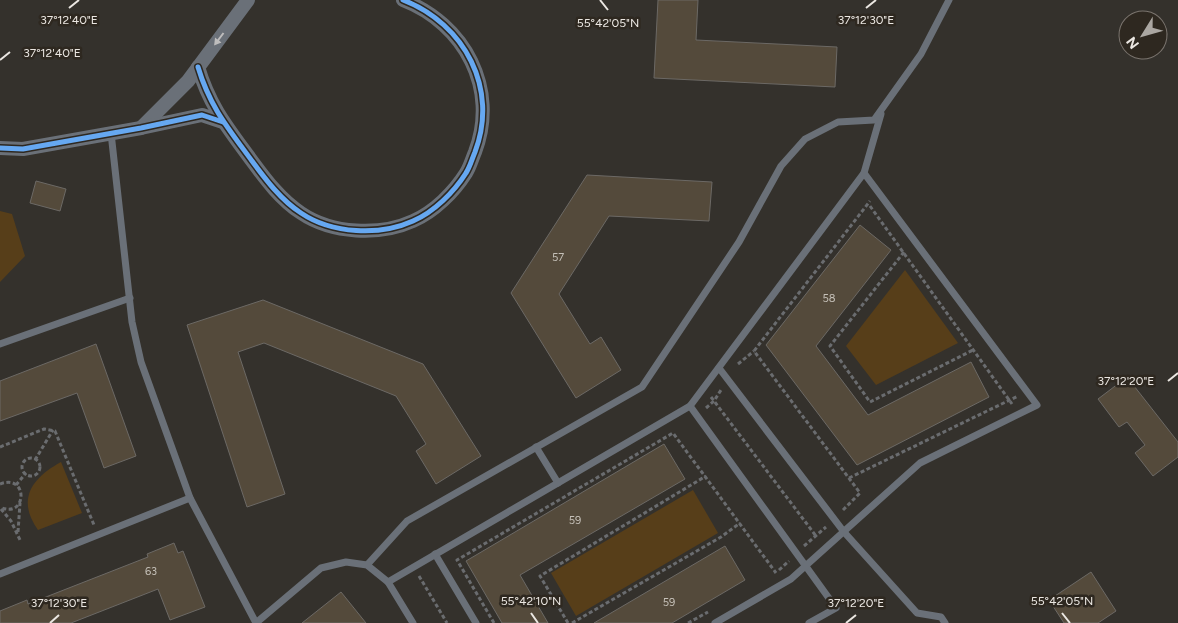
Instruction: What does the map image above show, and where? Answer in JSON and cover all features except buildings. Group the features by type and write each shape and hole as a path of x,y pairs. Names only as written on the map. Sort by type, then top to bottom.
{"street":[{"path":"141,128 171,99 198,67 248,0"},
{"path":"198,67 206,94 224,122 268,183 301,214 335,228 375,231 414,221 442,202 467,173 481,136 483,95 472,60 449,28 422,7 403,0"},
{"path":"0,148 22,149 202,115 224,122"}],"lane":[{"path":"367,565 406,521 642,387 738,242 781,166 805,139 838,122 874,120 921,54 949,0"},
{"path":"388,582 690,406 864,174 882,108"},
{"path":"111,133 130,298 141,362 190,498 256,623 321,568 346,562 367,565 388,582 410,622"},
{"path":"715,623 791,579 920,463 1037,405 864,174"},
{"path":"0,344 130,298"},
{"path":"718,368 844,532 917,613 941,617 945,623"},
{"path":"690,406 807,565 836,608 809,623"},
{"path":"536,447 558,483"},
{"path":"0,574 190,498"},
{"path":"435,554 476,623"}],"path":[{"path":"769,577 777,572 860,493 754,351 878,192"},
{"path":"869,203 1019,414"},
{"path":"904,252 830,346 870,402 973,350"},
{"path":"702,388 826,548"},
{"path":"849,478 1010,401 1027,391"},
{"path":"0,447 44,429 53,430 58,437 98,535"},
{"path":"35,460 53,430"},
{"path":"494,623 457,560 673,433 777,572"},
{"path":"16,485 26,474 35,474 38,471 39,465 35,460 27,459 23,463 22,468 26,474"},
{"path":"568,623 540,576 706,476"},
{"path":"0,484 8,482 20,489 22,496 17,534"},
{"path":"1,508 8,510 15,508 20,503"},
{"path":"1,508 21,542"},
{"path":"572,623 721,537 740,523"},
{"path":"414,567 447,623"},
{"path":"688,623 713,609"}],"shaded area":[{"path":"0,211 12,214 25,256 0,282"},
{"path":"905,270 958,343 876,385 846,346"},
{"path":"61,462 82,513 38,530 31,519 28,509 30,490 42,475"},
{"path":"693,490 718,533 576,616 551,573"}],"cycle path":[{"path":"198,67 208,94 228,127 268,182 294,208 313,220 341,229 371,231 400,226 421,217 436,207 461,180 469,168 475,152 481,128 483,105 479,83 471,61 459,42 444,25 425,11 403,0"},
{"path":"0,148 23,149 202,115 223,122"}]}
